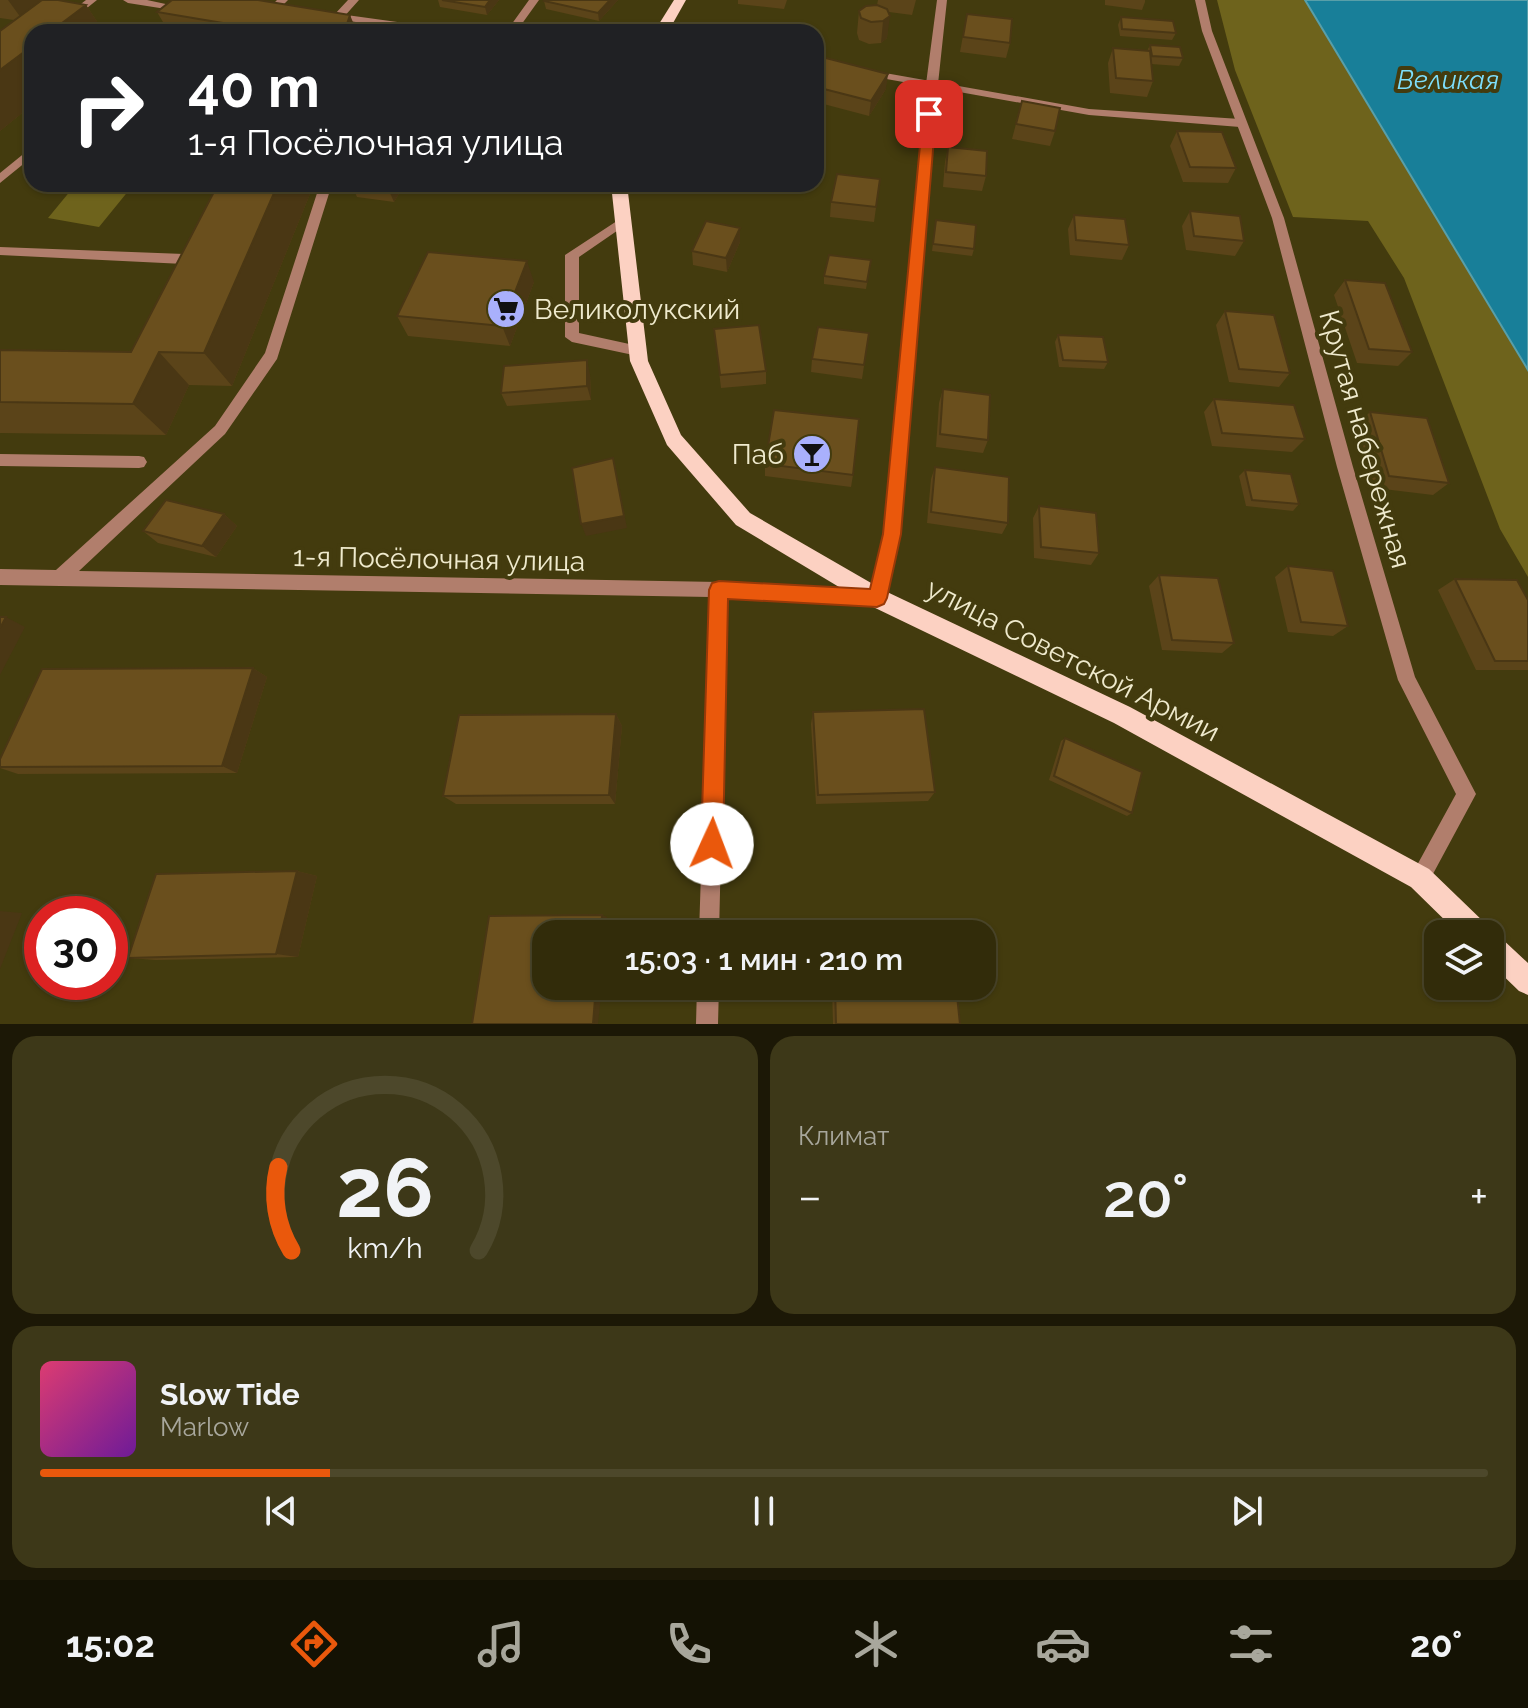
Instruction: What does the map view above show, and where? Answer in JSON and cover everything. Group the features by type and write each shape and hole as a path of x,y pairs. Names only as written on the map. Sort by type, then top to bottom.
{"main road":[{"path":"666,24 680,0"},
{"name":"улица Советской Армии","path":"620,192 639,361 674,440 743,519 877,598 1122,715 1420,878 1464,920"},
{"path":"1504,959 1528,982"}],"street":[{"path":"60,24 92,0"},
{"path":"128,0 193,10"},
{"path":"177,24 205,0"},
{"path":"338,17 354,0"},
{"path":"517,24 534,0"},
{"path":"877,598 892,534 942,0"},
{"name":"Крутая набережная","path":"1200,0 1207,31 1278,218 1345,467 1407,680 1466,794 1420,878"},
{"path":"258,6 281,6"},
{"path":"325,15 389,24"},
{"path":"519,21 535,23"},
{"path":"857,71 1089,112 1240,123"},
{"path":"0,179 24,158"},
{"path":"60,578 220,430 272,355 323,192"},
{"path":"623,221 572,255 572,337 638,351"},
{"path":"0,251 188,253 177,272"},
{"path":"0,460 139,462"},
{"name":"1-я Посёлочная улица","path":"0,577 719,590 877,598"},
{"path":"709,920 719,590"},
{"path":"707,1024 708,1000"}],"shaded area":[{"path":"1217,0 1305,0 1528,370 1528,577 1500,529 1404,278 1368,221 1293,217 1235,70"},
{"path":"69,192 127,192 99,227 48,218"}],"water":[{"name":"Великая","path":"1305,0 1528,0 1528,370"}],"building":[{"path":"42,0 86,5 61,24 24,24 24,52 0,70 0,31"},
{"path":"172,0 258,0 350,15 347,24 228,24 157,12"},
{"path":"442,0 490,0 485,7"},
{"path":"545,0 610,0 598,13"},
{"path":"877,5 887,9 890,16 883,21 871,22 861,18 859,11 866,6"},
{"path":"967,14 1012,19 1010,43 963,37"},
{"path":"1121,17 1173,21 1176,33 1122,29"},
{"path":"1150,45 1180,47 1183,58 1152,56"},
{"path":"1113,48 1150,51 1153,81 1116,78"},
{"path":"824,58 888,74 871,101 824,89"},
{"path":"1022,101 1060,108 1055,131 1016,124"},
{"path":"1177,131 1222,132 1236,168 1190,167"},
{"path":"948,147 987,151 986,176 946,172"},
{"path":"837,174 880,179 876,207 831,202"},
{"path":"214,192 274,192 204,353 159,352 133,404 0,402 0,350 131,352"},
{"path":"1190,211 1240,216 1244,241 1194,236"},
{"path":"1074,215 1125,219 1129,245 1076,240"},
{"path":"936,220 976,225 974,249 933,244"},
{"path":"706,221 740,228 726,258 692,251"},
{"path":"428,252 527,261 502,326 397,316"},
{"path":"829,255 871,260 867,282 824,276"},
{"path":"1345,280 1385,283 1412,352 1369,349"},
{"path":"1225,311 1274,315 1290,373 1239,369"},
{"path":"759,325 766,371 720,375 714,329"},
{"path":"818,327 869,333 864,365 812,359"},
{"path":"1058,335 1103,337 1108,362 1063,360"},
{"path":"587,360 587,386 501,393 504,366"},
{"path":"943,389 990,395 988,440 940,434"},
{"path":"1214,399 1294,405 1305,439 1222,433"},
{"name":"Паб","path":"774,410 859,419 853,475 765,464"},
{"path":"1370,412 1427,418 1449,483 1389,476"},
{"path":"613,458 624,516 581,524 572,468"},
{"path":"935,467 1009,477 1008,523 931,512"},
{"path":"1245,470 1291,474 1299,504 1252,500"},
{"path":"166,500 224,514 202,546 143,531"},
{"path":"1039,506 1096,513 1099,553 1041,547"},
{"path":"1288,566 1333,571 1348,626 1301,622"},
{"path":"1159,575 1218,578 1234,643 1172,640"},
{"path":"1455,579 1517,580 1528,600 1528,661 1495,661"},
{"path":"253,668 222,766 0,767 0,759 42,669"},
{"path":"924,709 935,792 818,795 813,712"},
{"path":"616,714 609,795 443,796 459,715"},
{"path":"1065,738 1142,772 1132,813 1054,776"},
{"path":"297,871 276,954 128,958 156,874"},
{"path":"602,915 602,920 532,920 532,1000 595,1000 593,1024 472,1024 489,916"},
{"path":"835,1000 957,1000 960,1024 836,1024"}],"place":[{"name":"Великолукский","path":"506,309"},
{"name":"Паб","path":"812,454"}],"route":[{"path":"712,844 719,590 877,598 892,534 929,114"}]}
